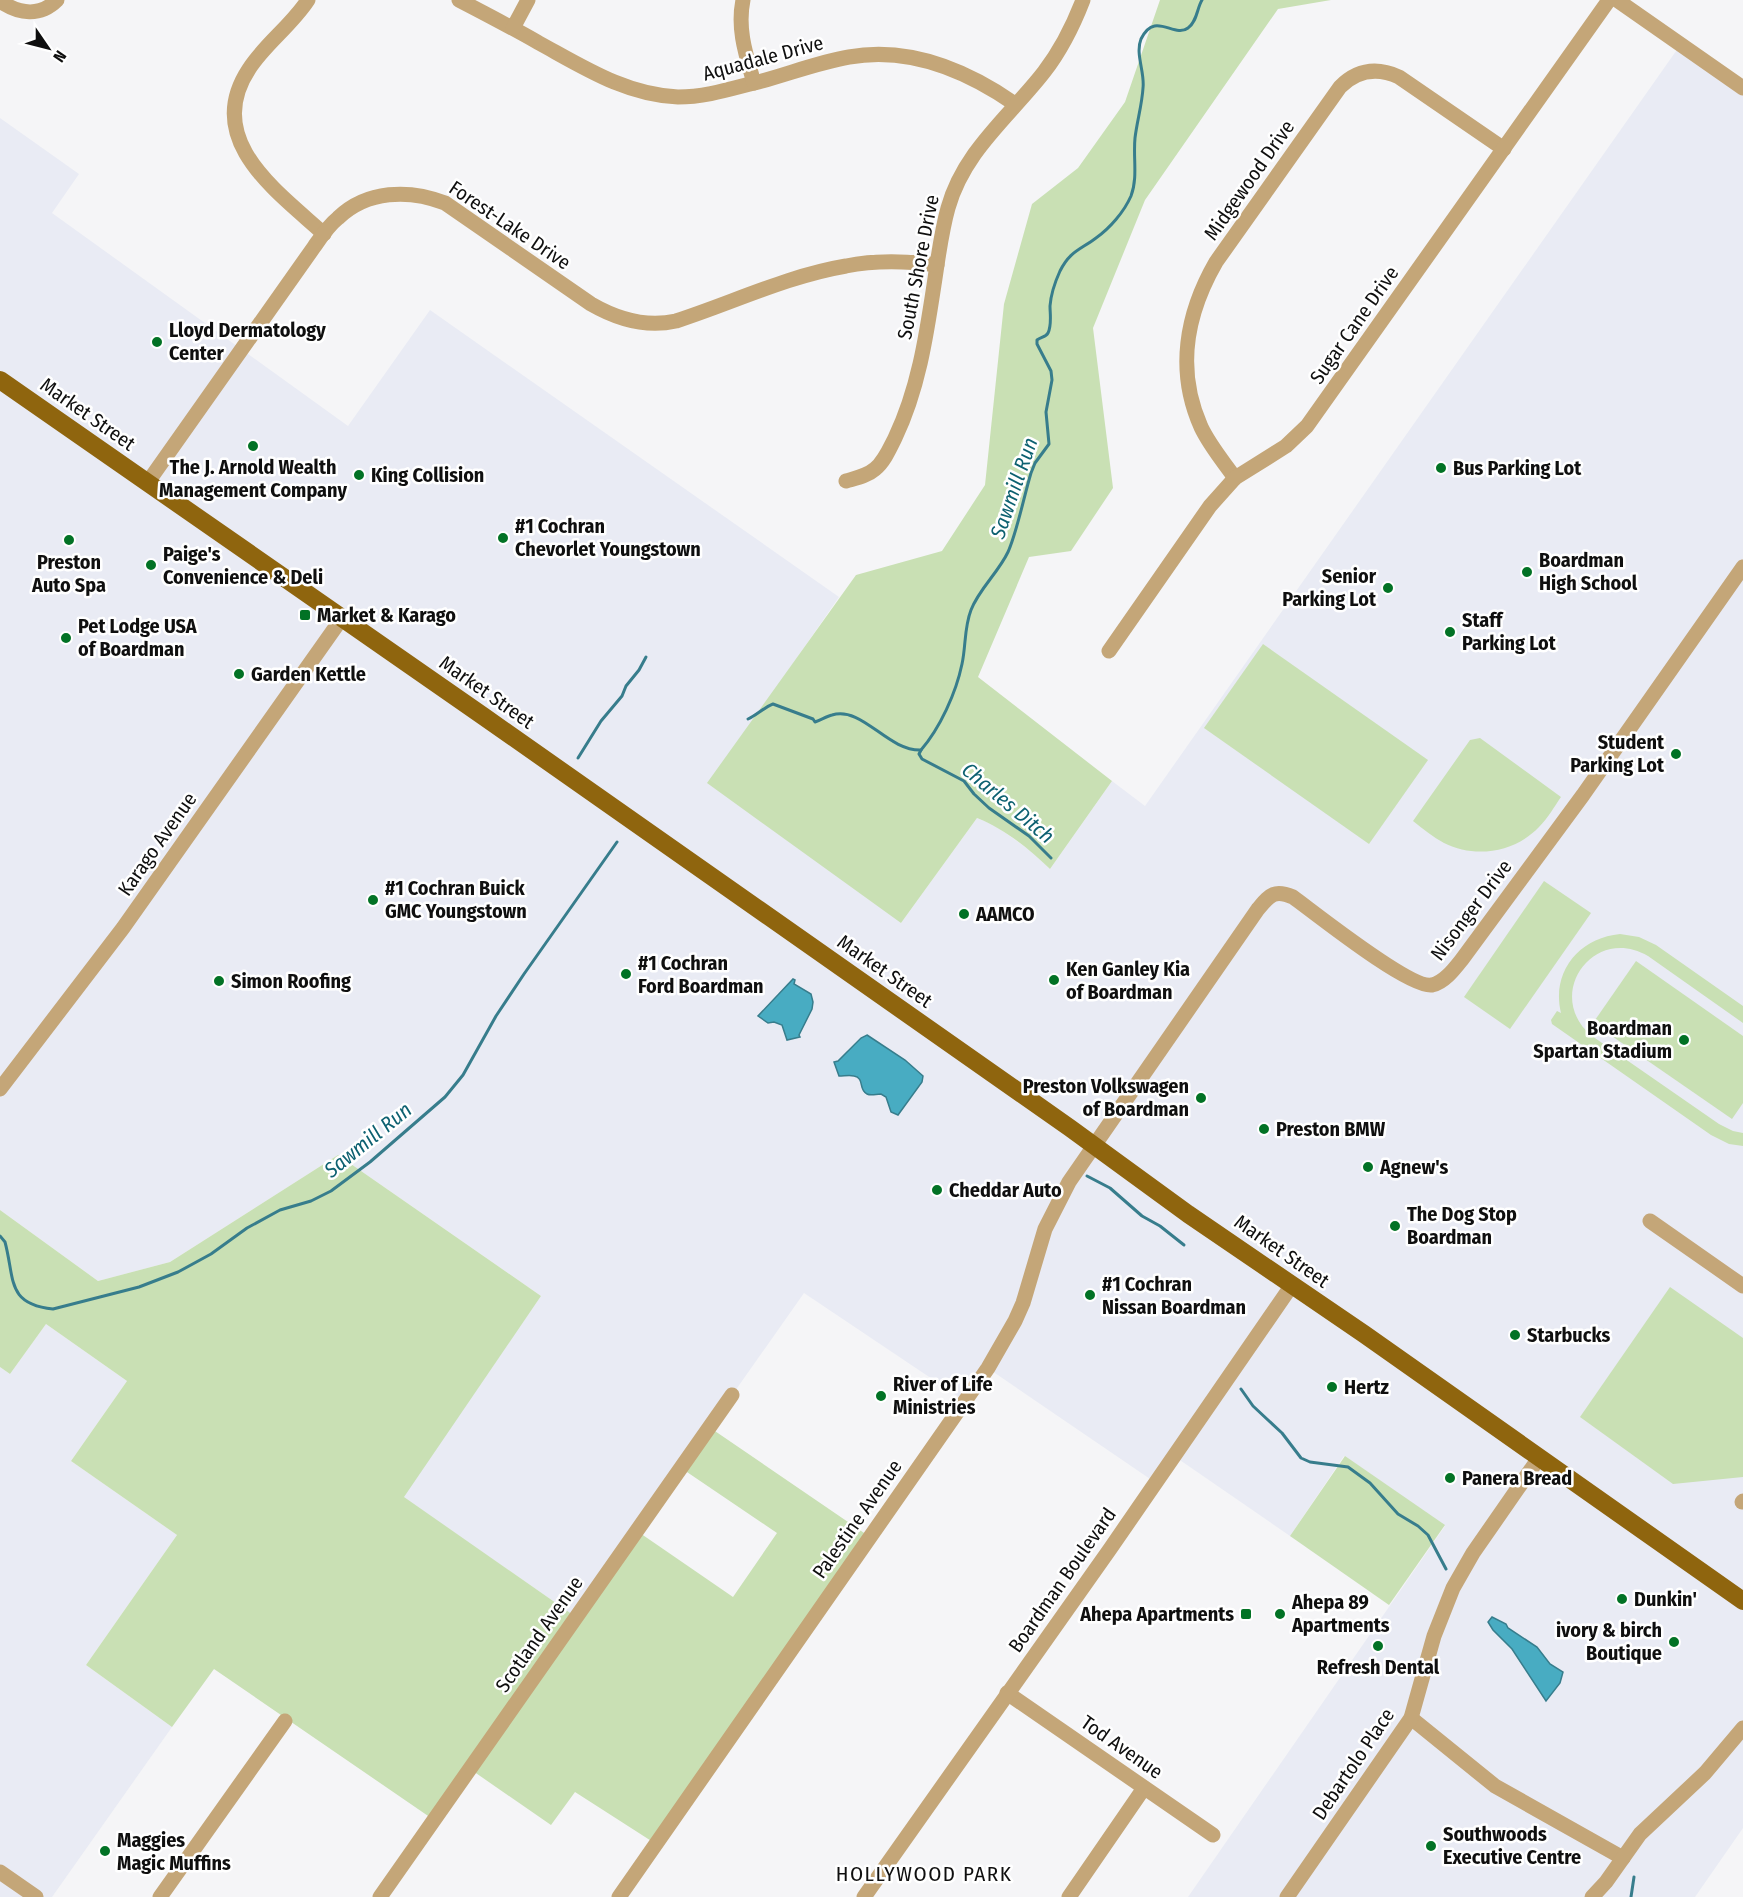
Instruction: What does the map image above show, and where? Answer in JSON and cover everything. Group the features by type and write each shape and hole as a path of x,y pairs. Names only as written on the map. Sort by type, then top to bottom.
{"main road":[{"name":"Market Street","path":"0,380 1743,1601"}],"street":[{"path":"0,1 8,7 24,12 39,11 57,0"},
{"path":"308,0 296,17 248,70 236,99 236,124 243,150 255,169 324,234"},
{"name":"Aquadale Drive","path":"459,0 606,79 648,93 677,97 701,96 848,57 895,54 922,58 952,68 998,92 1015,104"},
{"path":"513,28 528,0"},
{"path":"742,0 740,20 742,41 754,83"},
{"name":"South Shore Drive","path":"846,481 866,475 875,469 890,449 904,420 920,370 947,210 960,175 976,150 1056,54 1069,33 1083,0"},
{"name":"Sugar Cane Drive","path":"1109,651 1210,506 1235,478 1286,446 1307,426 1609,0"},
{"path":"1617,0 1743,88"},
{"name":"Midgewood Drive","path":"1235,478 1202,429 1191,394 1187,350 1194,310 1203,285 1216,262 1340,87 1361,73 1389,72 1400,77 1504,149"},
{"name":"Forest-Lake Drive","path":"147,482 336,219 361,202 385,195 401,193 430,197 456,210 591,304 615,316 649,324 676,321 799,278 845,266 894,261 937,265"},
{"name":"Nisonger Drive","path":"1094,1146 1258,909 1267,898 1278,892 1293,897 1403,975 1419,983 1433,985 1448,975 1463,958 1583,795 1743,567"},
{"name":"Karago Avenue","path":"0,1089 123,928 342,618"},
{"name":"Palestine Avenue","path":"618,1897 988,1368 1021,1308 1039,1245 1051,1215 1069,1182 1094,1146"},
{"path":"1650,1221 1743,1286"},
{"name":"Boardman Boulevard","path":"864,1897 1110,1549 1292,1285"},
{"name":"Scotland Avenue","path":"380,1897 732,1395"},
{"name":"Debartolo Place","path":"1287,1897 1411,1718 1434,1636 1453,1588 1473,1553 1539,1458"},
{"name":"Tod Avenue","path":"1008,1693 1213,1835"},
{"path":"1411,1718 1495,1786 1623,1858"},
{"path":"160,1897 285,1721"},
{"path":"1592,1897 1606,1882 1640,1834 1705,1773 1743,1728"},
{"path":"1069,1897 1144,1788"},
{"path":"0,1872 27,1895"}],"shaded area":[{"path":"1681,44 1743,88 1743,1828 1695,1897 1188,1897 1445,1526 1344,1456 1290,1536 1174,1456 1156,1483 989,1369 965,1401 804,1293 576,1617 403,1497 541,1296 338,1155 170,1262 98,1281 0,1210 0,118 79,174 52,213 348,426 430,310 839,597 781,681 901,923 977,818 994,825 1031,851 1050,869 1112,781 1145,806"},
{"path":"46,1324 127,1381 71,1461 177,1535 86,1665 172,1727 52,1897 0,1897 0,1367 10,1374"}],"green space":[{"path":"1160,0 1331,0 1278,9 1145,200 1093,328 1113,488 1071,551 1029,557 978,677 1112,781 1050,869 1016,840 977,818 901,923 707,783 856,575 942,551 985,485 1004,304 1032,204 1078,168 1125,102"},
{"path":"1263,644 1428,760 1369,844 1204,728"},
{"path":"1480,738 1561,797 1545,820 1529,836 1507,847 1482,852 1456,848 1444,843 1413,821 1470,740"},
{"path":"1544,881 1591,913 1510,1029 1464,997"},
{"path":"1620,934 1639,937 1656,945 1743,1006 1743,1023 1648,956 1628,949 1609,949 1593,957 1581,969 1574,985 1572,1002 1578,1020 1592,1036 1719,1124 1743,1133 1743,1146 1729,1144 1711,1135 1552,1024 1551,1020 1557,1011 1561,1013 1560,984 1571,960 1592,942"},
{"path":"1636,961 1743,1036 1743,1103 1732,1119 1593,1023"},
{"path":"338,1155 541,1296 404,1497 576,1617 637,1531 733,1597 777,1533 681,1468 709,1427 870,1537 656,1844 575,1792 551,1825 470,1769 434,1820 214,1669 172,1727 86,1665 177,1535 71,1461 127,1381 46,1324 10,1374 0,1367 0,1210 98,1281 170,1262"},
{"path":"1670,1287 1743,1338 1743,1477 1673,1484 1580,1417"},
{"path":"1345,1456 1445,1525 1389,1605 1290,1536"}],"water":[{"path":"793,979 794,984 811,994 813,1002 800,1037 787,1040 782,1025 774,1022 768,1023 758,1016"},
{"path":"867,1035 905,1060 923,1076 922,1082 898,1115 891,1112 886,1097 881,1094 870,1095 864,1092 857,1077 839,1076 834,1062"},
{"path":"1492,1617 1506,1624 1508,1628 1537,1647 1550,1664 1563,1672 1560,1683 1546,1701 1512,1649 1493,1630 1488,1622"}],"waterway":[{"name":"Sawmill Run","path":"748,719 773,704 813,719 815,722 843,714 865,722 897,744 921,750 935,731 946,710 959,675 971,610 1008,552 1031,473 1035,463 1049,444 1046,412 1052,380 1051,371 1037,340 1046,335 1049,330 1050,306 1055,283 1068,259 1101,234 1125,208 1131,196 1135,175 1135,138 1143,88 1139,51 1141,39 1152,27 1177,30 1188,28 1202,0"},
{"name":"Sawmill Run","path":"578,758 601,721 622,696 626,686 646,657"},
{"name":"Charles Ditch","path":"921,750 919,754 922,759 964,781 989,808 1029,836 1051,858"},
{"name":"Sawmill Run","path":"0,1236 5,1242 12,1278 20,1295 27,1302 53,1309 139,1287 178,1272 280,1210 311,1201 331,1191 370,1162 445,1097 463,1075 496,1016 524,974 617,842"},
{"name":"Charles Ditch","path":"1087,1176 1110,1188 1142,1216 1160,1226 1184,1245"},
{"name":"Charles Ditch","path":"1241,1389 1253,1406 1282,1433 1301,1458 1310,1462 1348,1467 1370,1483 1398,1514 1428,1535 1446,1569"},
{"name":"Charles Ditch","path":"1631,1897 1634,1877"}],"place":[{"name":"Lloyd Dermatology Center","path":"157,342"},
{"name":"The J. Arnold Wealth Management Company","path":"253,446"},
{"name":"Bus Parking Lot","path":"1441,468"},
{"name":"King Collision","path":"359,475"},
{"name":"#1 Cochran Chevorlet Youngstown","path":"503,538"},
{"name":"Preston Auto Spa","path":"69,540"},
{"name":"Paige's Convenience & Deli","path":"151,565"},
{"name":"Boardman High School","path":"1527,572"},
{"name":"Senior Parking Lot","path":"1388,588"},
{"name":"Market & Karago","path":"305,615"},
{"name":"Staff Parking Lot","path":"1450,632"},
{"name":"Pet Lodge USA of Boardman","path":"66,638"},
{"name":"Garden Kettle","path":"239,674"},
{"name":"Student Parking Lot","path":"1676,754"},
{"name":"#1 Cochran Buick GMC Youngstown","path":"373,900"},
{"name":"AAMCO","path":"964,914"},
{"name":"#1 Cochran Ford Boardman","path":"626,974"},
{"name":"Ken Ganley Kia of Boardman","path":"1054,980"},
{"name":"Simon Roofing","path":"219,981"},
{"name":"Boardman Spartan Stadium","path":"1684,1040"},
{"name":"Preston Volkswagen of Boardman","path":"1201,1098"},
{"name":"Preston BMW","path":"1264,1129"},
{"name":"Agnew's","path":"1368,1167"},
{"name":"Cheddar Auto","path":"937,1190"},
{"name":"The Dog Stop Boardman","path":"1395,1226"},
{"name":"#1 Cochran Nissan Boardman","path":"1090,1295"},
{"name":"Starbucks","path":"1515,1335"},
{"name":"Hertz","path":"1332,1387"},
{"name":"River of Life Ministries","path":"881,1396"},
{"name":"Panera Bread","path":"1450,1478"},
{"name":"Dunkin'","path":"1622,1599"},
{"name":"Ahepa Apartments","path":"1246,1614"},
{"name":"Ahepa 89 Apartments","path":"1280,1614"},
{"name":"ivory & birch Boutique","path":"1674,1642"},
{"name":"Refresh Dental","path":"1378,1646"},
{"name":"Southwoods Executive Centre","path":"1431,1846"},
{"name":"Maggies Magic Muffins","path":"105,1851"}],"district":[{"name":"HOLLYWOOD PARK","path":"924,1874"}]}
